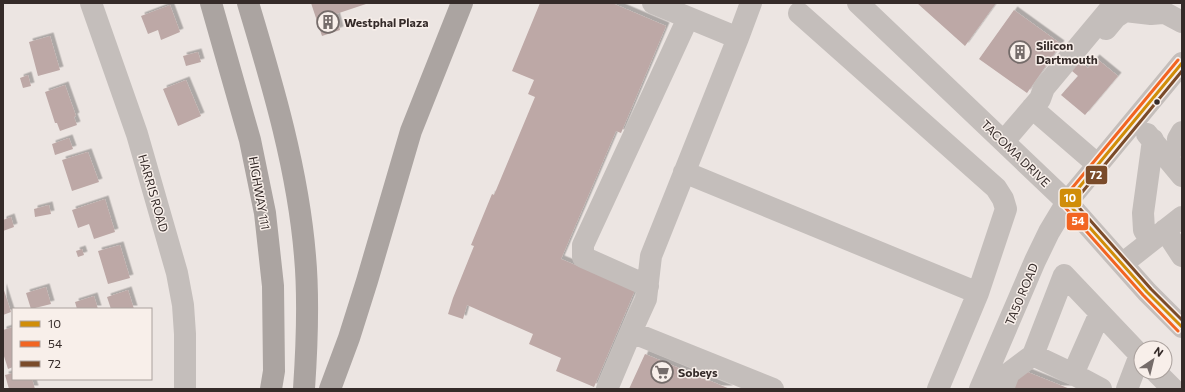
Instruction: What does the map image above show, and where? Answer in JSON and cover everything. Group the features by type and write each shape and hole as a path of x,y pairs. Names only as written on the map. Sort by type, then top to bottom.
{"highway":[{"name":"HIGHWAY 111","path":"211,3 250,140 265,213 273,286 274,371 271,389"},
{"path":"248,3 266,62 293,171 299,209 305,256 307,294 304,389"},
{"path":"330,389 349,338 367,281 411,131 462,3"}],"street":[{"name":"HARRIS ROAD","path":"91,3 137,134 177,273 183,305 185,334 185,389"},
{"path":"654,3 738,38"},
{"path":"607,389 646,299 650,256 752,3"},
{"name":"TACOMA DRIVE","path":"858,3 1067,202 1147,292 1182,327"},
{"path":"1036,104 1044,88 1115,3"},
{"path":"1124,3 1153,6 1172,18"},
{"path":"1004,141 1036,104 1050,94 1076,66 1116,17 1126,11 1172,18"},
{"path":"799,14 996,188 1003,199 1006,209 978,293 938,389"},
{"path":"648,286 583,257 583,245 688,18"},
{"name":"TA50 ROAD","path":"980,389 1035,261 1049,232 1067,202 1182,63"},
{"path":"1036,104 1098,165"},
{"path":"1135,119 1182,176"},
{"path":"1182,132 1178,139 1182,146"},
{"path":"1153,140 1143,213 1144,230 1158,236 1182,256"},
{"path":"684,172 978,293"},
{"path":"1122,264 1182,217"},
{"path":"1003,389 1009,373 1033,355 1064,275 1133,348"},
{"path":"1073,374 1100,313"},
{"path":"1010,317 1042,330"},
{"path":"631,332 773,389"},
{"path":"1033,355 1101,389"},
{"path":"1127,389 1133,374"}],"building":[{"name":"Westphal Plaza","path":"311,3 369,3 336,14 340,30 322,36"},
{"path":"540,3 612,3 666,26 621,133 616,131 561,259 635,290 594,387 556,371 561,358 529,344 533,334 467,305 463,319 448,314 474,246 471,245 492,194 494,195 535,97 528,94 534,80 512,71"},
{"path":"917,3 996,3 965,46"},
{"path":"170,5 180,32 161,40 158,30 148,34 141,16"},
{"name":"Silicon Dartmouth","path":"1014,10 1061,44 1027,93 979,59"},
{"path":"50,36 60,70 38,76 29,42"},
{"path":"198,52 201,62 186,66 183,56"},
{"path":"1075,56 1088,68 1096,58 1118,76 1085,115 1061,95 1078,76 1066,66"},
{"path":"28,75 31,86 23,88 20,78"},
{"path":"186,80 201,116 178,126 163,89"},
{"path":"65,85 76,116 74,117 77,125 60,131 57,123 55,123 45,92"},
{"path":"69,138 73,149 55,155 52,144"},
{"path":"88,152 99,182 72,191 62,160"},
{"path":"105,199 115,232 94,239 89,224 78,228 72,210"},
{"path":"49,205 51,214 35,217 34,209"},
{"path":"11,217 14,227 3,231 3,220"},
{"path":"120,245 130,278 108,284 98,251"},
{"path":"82,249 84,255 78,257 76,251"},
{"path":"3,287 11,312 3,315"},
{"path":"46,287 51,304 31,308 26,293"},
{"path":"128,290 134,308 111,308 107,297"},
{"path":"94,296 98,308 77,308 75,302"},
{"path":"12,327 12,367 8,369 3,353 3,330"},
{"name":"Sobeys","path":"645,354 730,389 629,389"},
{"path":"1020,369 1070,389 1012,389"},
{"path":"12,373 12,380 32,380 35,389 9,389 5,375"}],"transit line":[{"name":"54","path":"1178,60 1062,202 1063,205 1143,295 1178,331"},
{"name":"10","path":"1182,63 1067,202 1147,292 1182,327"},
{"name":"72","path":"1182,71 1074,202 1151,289 1182,320"}],"place":[{"name":"Westphal Plaza","path":"328,22"},
{"name":"Silicon Dartmouth","path":"1020,52"},
{"name":"Sobeys","path":"662,372"}]}
